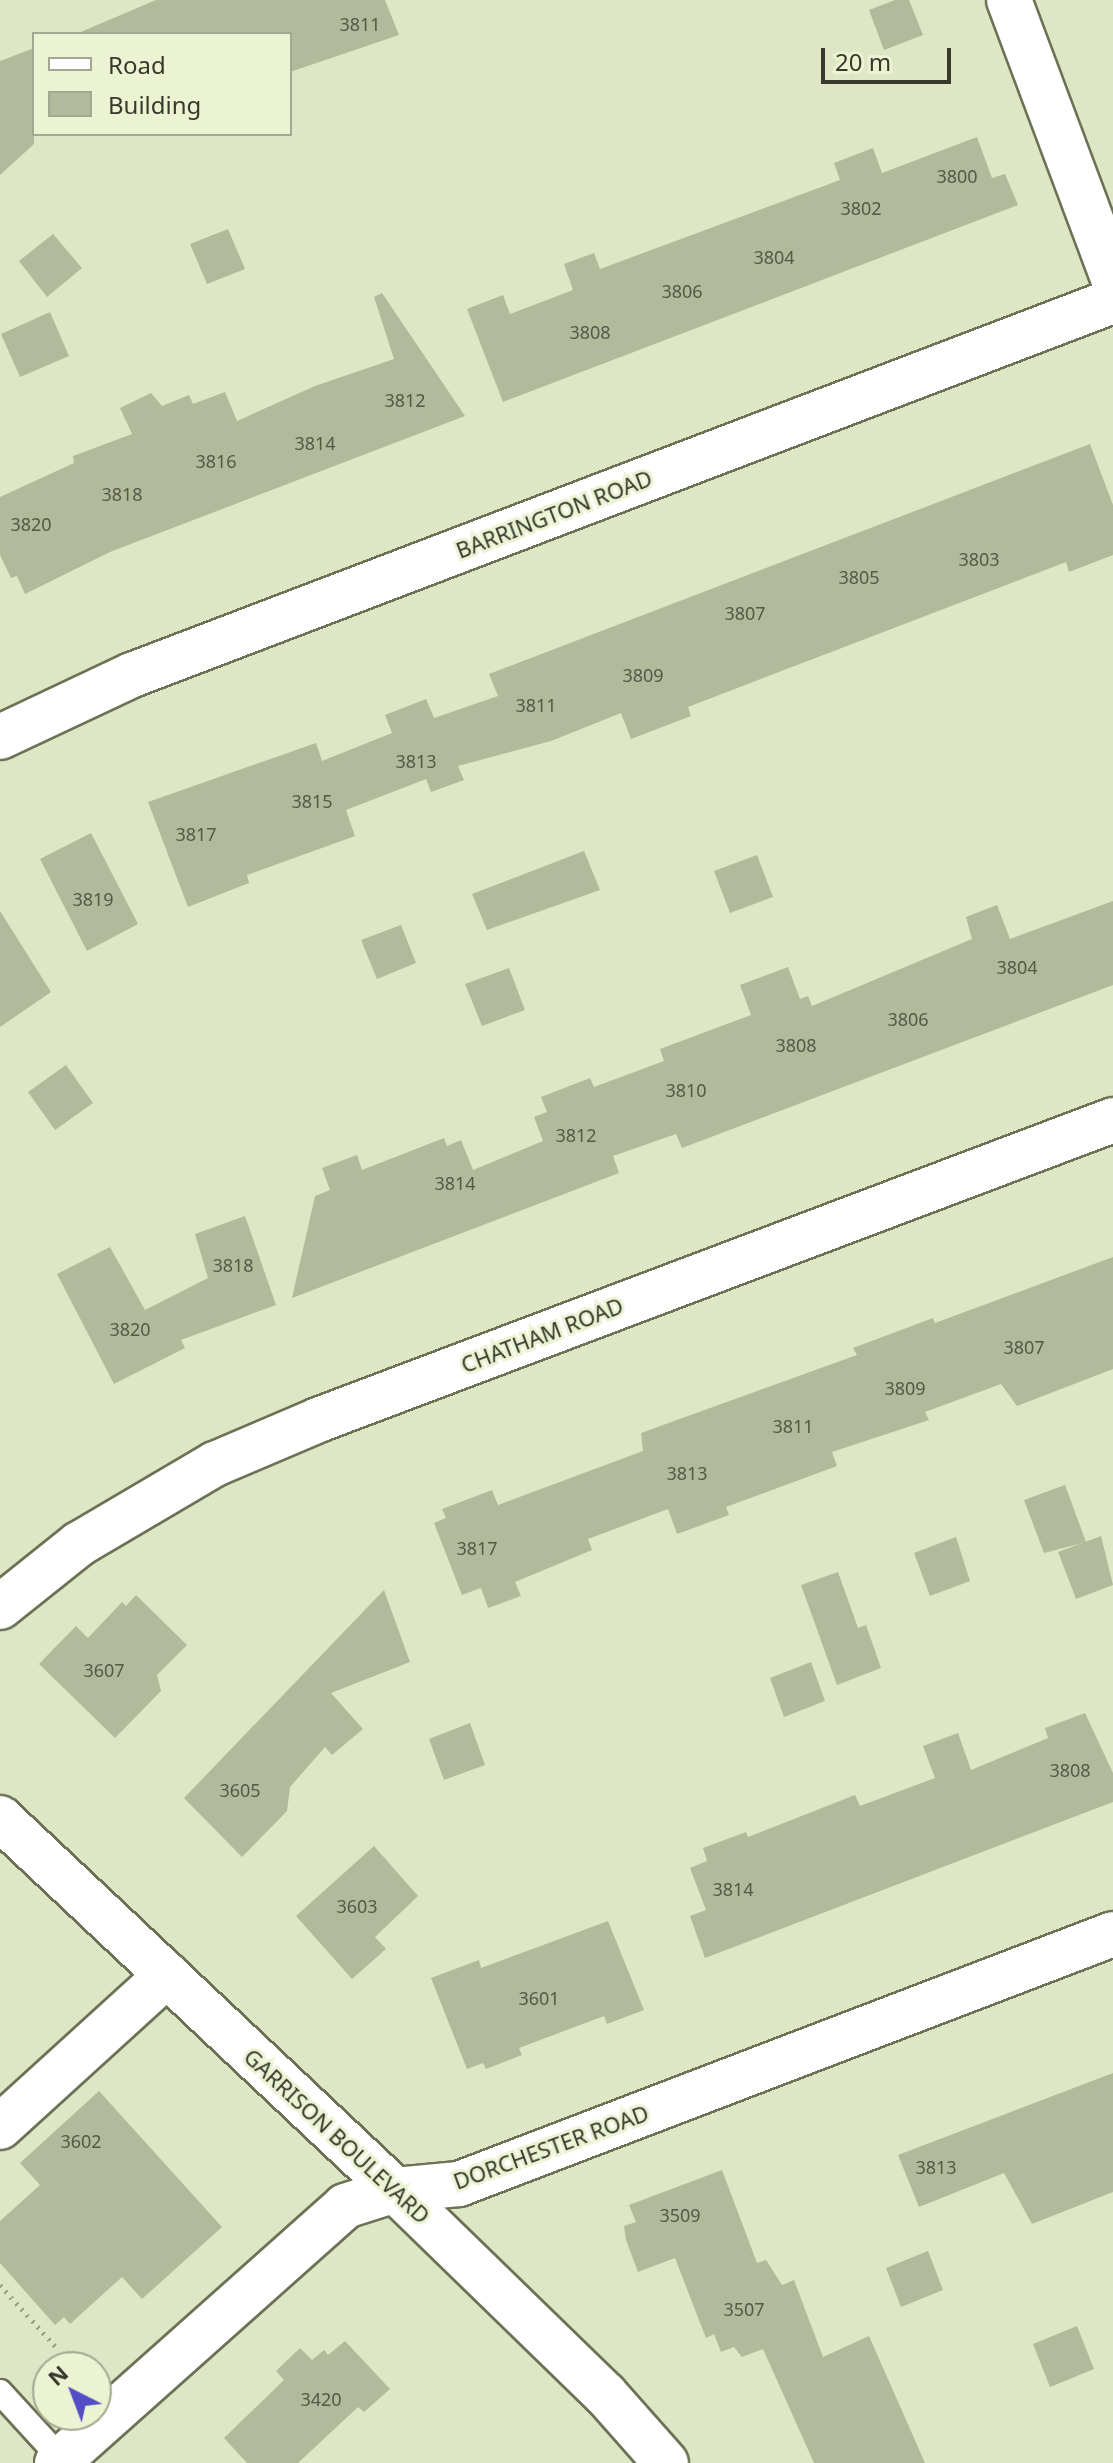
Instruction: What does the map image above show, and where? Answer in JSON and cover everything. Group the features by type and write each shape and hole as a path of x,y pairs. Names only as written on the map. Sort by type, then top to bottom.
{"street":[{"path":"1009,0 1113,278"},
{"name":"BARRINGTON ROAD","path":"0,737 132,675 1113,301"},
{"name":"CHATHAM ROAD","path":"0,1607 79,1544 215,1464 318,1420 1113,1120"},
{"name":"GARRISON BOULEVARD","path":"0,1818 395,2190 605,2394 666,2463"},
{"name":"DORCHESTER ROAD","path":"61,2462 345,2206 395,2190 459,2184 1113,1934"},
{"path":"0,2127 167,1975"}],"lane":[{"path":"0,2392 61,2462"}],"path":[{"path":"0,2285 57,2348"}],"building":[{"path":"156,0 385,0 399,35 292,71 292,32 81,32"},
{"path":"895,0 909,0 923,35 884,50 869,10"},
{"path":"32,49 34,144 0,175 0,61"},
{"path":"977,137 992,178 1005,174 1018,205 503,402 467,309 503,295 510,314 573,290 564,264 594,253 600,269 840,180 834,163 873,148 882,173"},
{"path":"228,229 245,269 207,284 190,244"},
{"path":"53,234 82,268 47,297 19,261"},
{"path":"382,293 465,416 110,552 25,594 17,576 11,578 0,555 0,497 74,463 73,456 132,434 120,408 151,393 162,406 189,395 193,404 225,392 237,421 315,386 394,359 374,297"},
{"path":"50,312 69,356 20,377 1,334"},
{"path":"1090,444 1113,505 1113,555 1069,572 1066,562 688,707 691,716 631,739 621,713 551,741 458,766 464,780 431,792 426,779 346,810 355,836 247,875 249,883 188,907 148,802 316,743 322,761 392,733 385,715 426,699 434,718 498,696 489,674"},
{"path":"91,833 138,924 87,951 40,859"},
{"path":"584,851 600,890 487,930 472,894"},
{"path":"757,855 773,897 730,913 714,871"},
{"path":"1113,901 1113,985 682,1148 676,1134 613,1156 619,1173 292,1298 315,1196 330,1190 322,1168 357,1155 362,1170 444,1138 447,1146 461,1140 473,1170 543,1141 534,1117 547,1112 541,1097 590,1078 594,1087 664,1061 660,1049 751,1015 740,985 788,967 800,999 808,996 812,1006 972,939 966,917 997,905 1010,939"},
{"path":"0,911 51,992 0,1027"},
{"path":"401,925 416,963 377,979 361,940"},
{"path":"509,968 525,1010 482,1026 465,984"},
{"path":"66,1065 93,1103 55,1130 28,1092"},
{"path":"245,1216 276,1305 181,1340 185,1348 114,1384 57,1274 110,1247 145,1310 208,1278 195,1234"},
{"path":"1113,1257 1113,1369 1017,1406 1001,1384 925,1412 929,1420 832,1452 837,1466 726,1507 729,1515 677,1534 668,1509 588,1539 592,1550 515,1582 521,1596 488,1608 481,1588 462,1595 434,1523 446,1518 442,1509 492,1490 498,1505 643,1451 641,1433 857,1355 853,1348 933,1318 935,1323"},
{"path":"1065,1485 1086,1542 1044,1553 1024,1500"},
{"path":"1101,1536 1113,1585 1076,1599 1058,1552"},
{"path":"956,1537 970,1581 930,1596 914,1553"},
{"path":"838,1572 858,1628 866,1625 881,1668 837,1685 801,1585"},
{"path":"384,1590 410,1662 331,1693 363,1729 332,1755 325,1747 290,1787 287,1811 242,1857 184,1798"},
{"path":"136,1595 187,1645 157,1675 161,1691 115,1738 39,1664 76,1626 88,1638 122,1602 126,1606"},
{"path":"811,1662 825,1701 784,1717 770,1678"},
{"path":"1085,1713 1113,1773 1113,1802 705,1958 690,1916 706,1910 690,1868 707,1861 703,1848 746,1832 748,1837 855,1795 860,1806 935,1778 923,1746 958,1733 971,1770 1048,1738 1045,1728"},
{"path":"470,1723 485,1765 444,1780 429,1739"},
{"path":"374,1846 418,1896 375,1937 386,1949 352,1979 296,1916"},
{"path":"608,1921 644,2010 607,2024 604,2016 519,2048 522,2055 486,2069 483,2063 467,2069 431,1978 479,1960 481,1968"},
{"path":"1113,2073 1113,2192 1032,2224 1004,2173 919,2207 898,2155"},
{"path":"99,2091 222,2227 142,2299 122,2277 70,2324 64,2317 55,2325 0,2263 0,2221 40,2185 20,2163"},
{"path":"722,2170 757,2263 766,2260 782,2285 794,2280 823,2357 869,2336 925,2463 814,2463 763,2349 742,2357 734,2347 721,2352 714,2334 706,2338 675,2258 638,2272 624,2226 636,2222 629,2205"},
{"path":"928,2251 943,2290 901,2307 886,2268"},
{"path":"1077,2326 1094,2369 1050,2387 1033,2344"},
{"path":"345,2341 390,2389 364,2412 358,2407 298,2463 247,2463 224,2438 284,2380 276,2371 300,2348 312,2360 324,2350 328,2355"}]}
